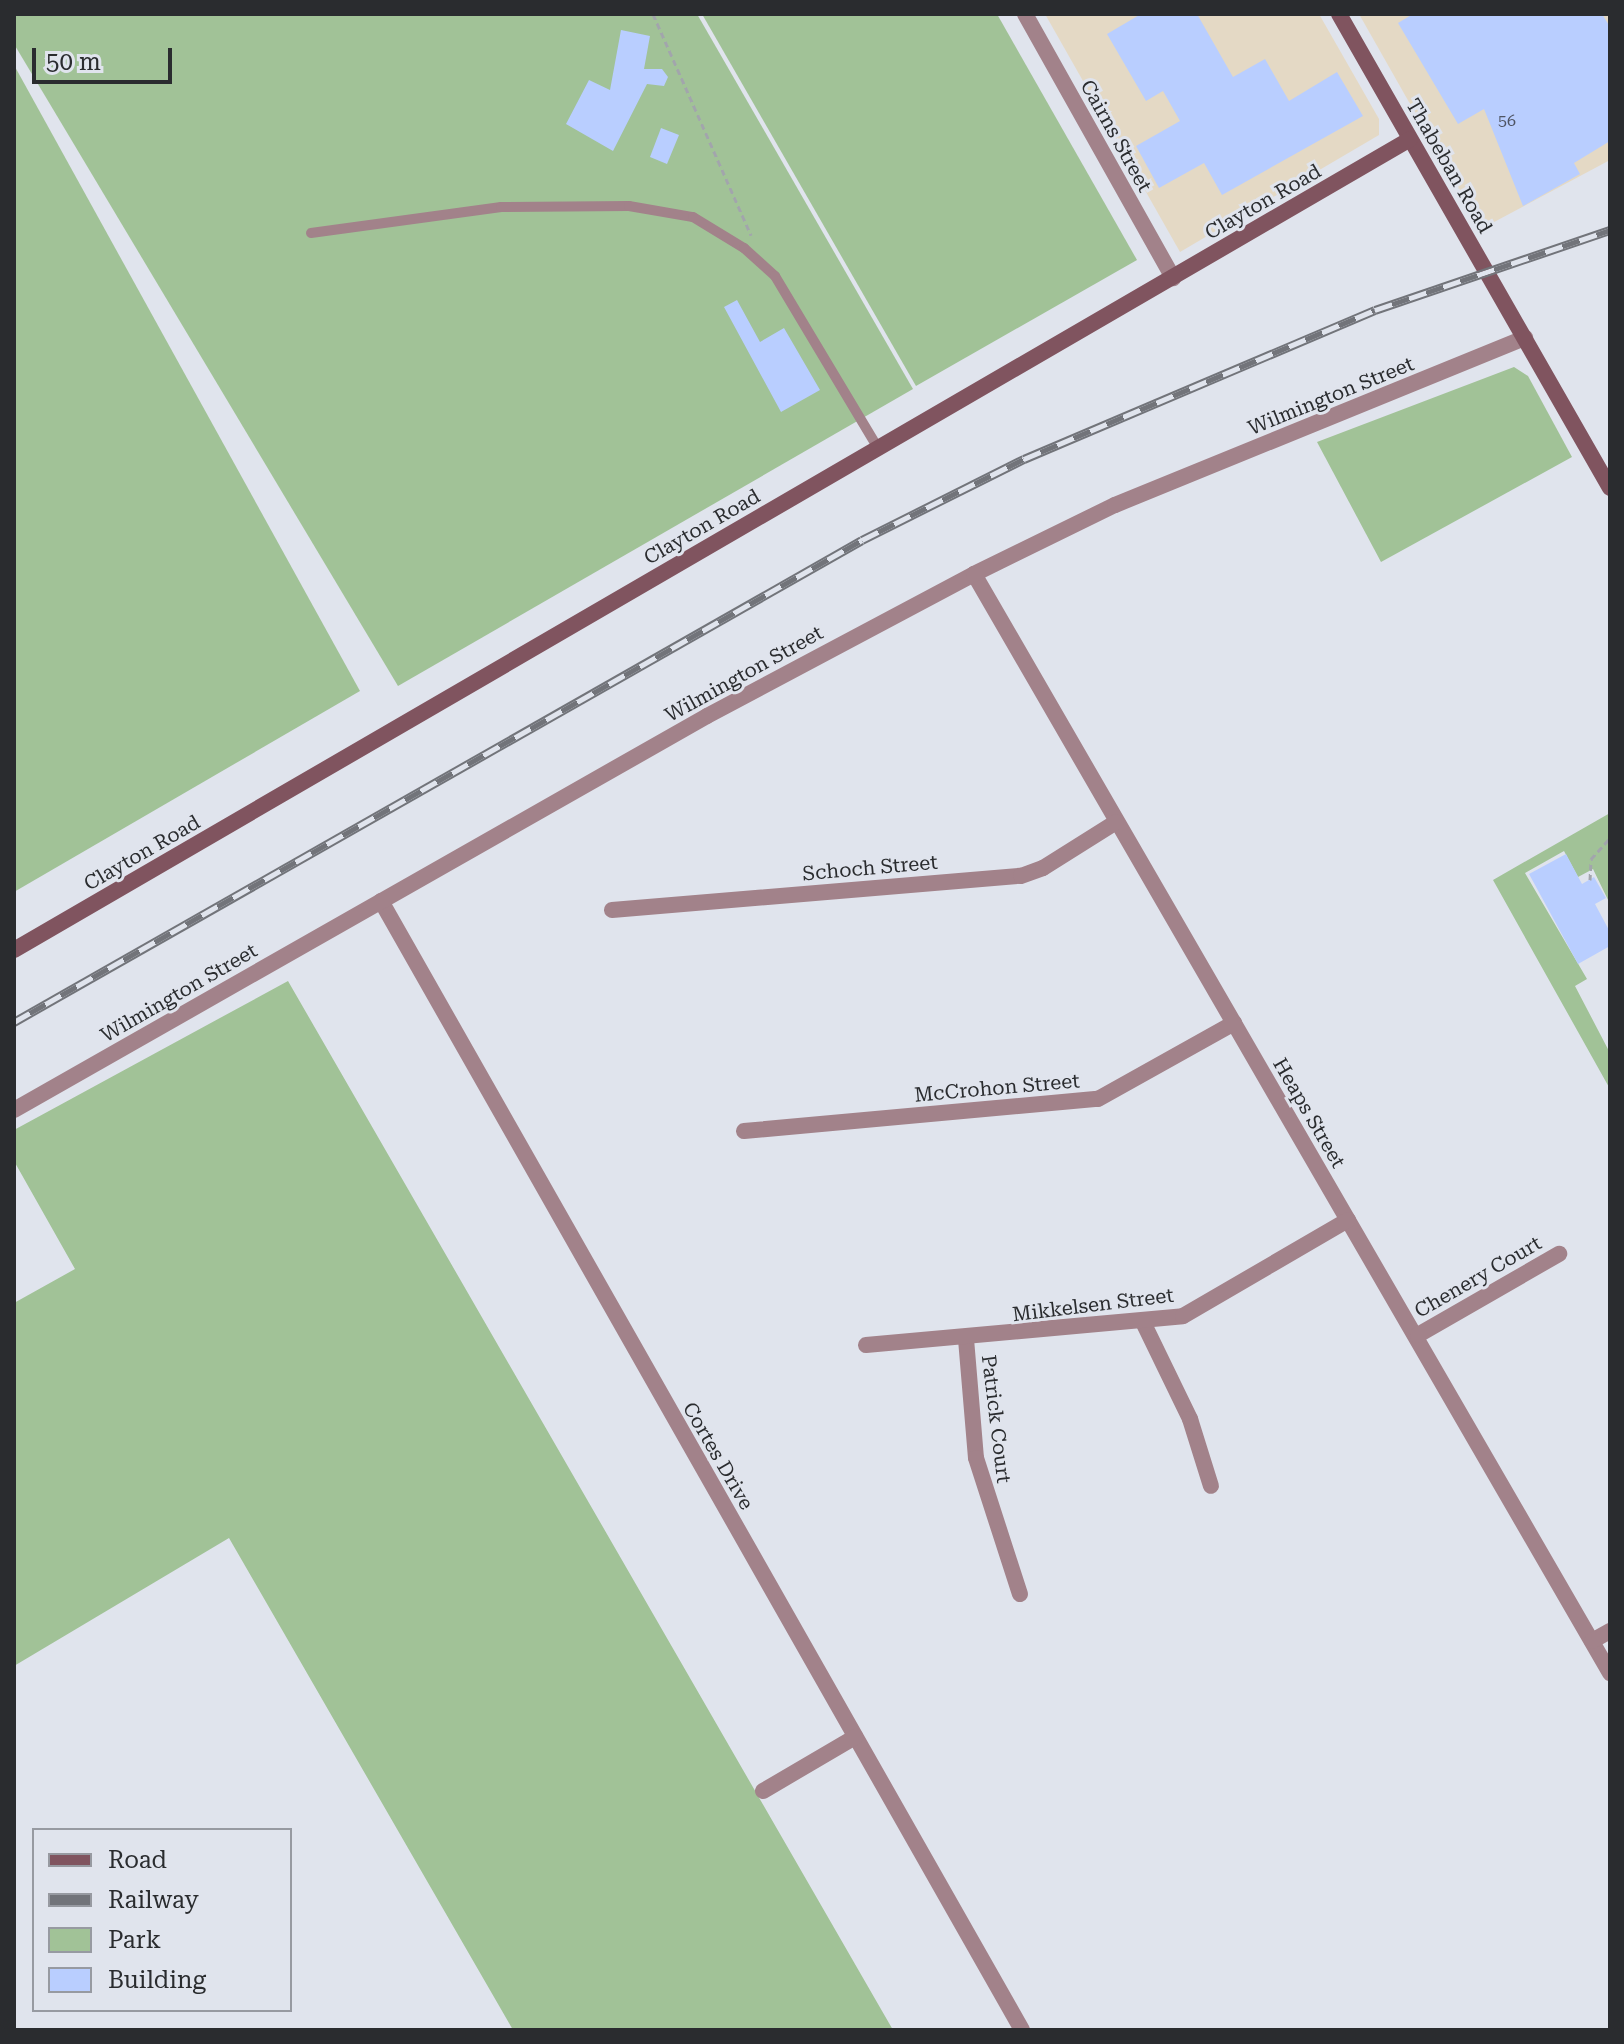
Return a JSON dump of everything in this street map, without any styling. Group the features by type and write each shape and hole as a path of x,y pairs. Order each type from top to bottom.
{"street":[{"name":"Cairns Street","path":"1025,14 1173,278"},
{"name":"Thabeban Road","path":"1339,14 1610,488"},
{"name":"Clayton Road","path":"14,950 1410,139"},
{"name":"Wilmington Street","path":"14,1110 707,716 974,574 1115,505 1525,338"},
{"name":"Heaps Street","path":"974,574 1348,1220 1418,1335 1610,1673"},
{"name":"Schoch Street","path":"612,910 1021,876 1043,868 1116,822"},
{"name":"Cortes Drive","path":"381,901 1022,2030"},
{"name":"McCrohon Street","path":"744,1131 1098,1099 1234,1023"},
{"name":"Mikkelsen Street","path":"866,1345 966,1339 1183,1316 1348,1220"},
{"name":"Chenery Court","path":"1418,1335 1559,1254"},
{"path":"1143,1322 1190,1419 1211,1486"},
{"name":"Patrick Court","path":"966,1339 976,1458 1020,1594"},
{"path":"1592,1641 1610,1631"},
{"path":"763,1791 855,1737"}],"lane":[{"path":"311,233 455,210 629,206 693,217 764,264 798,308 878,448"}],"path":[{"path":"653,14 764,264"},
{"path":"1590,880 1591,859 1610,838"}],"shaded area":[{"path":"1045,14 1319,14 1379,119 1379,135 1180,252"},
{"path":"1359,14 1610,14 1610,160 1481,229"}],"green space":[{"path":"14,14 697,14 913,389 398,686 14,44"},
{"path":"702,14 997,14 1137,260 916,386"},
{"path":"14,65 360,691 14,892"},
{"path":"1514,367 1528,376 1572,457 1381,562 1317,442"},
{"path":"1610,813 1610,904 1593,869 1578,877 1564,851 1525,873 1587,979 1575,986 1610,1053 1610,1089 1493,880"},
{"path":"288,981 893,2030 513,2030 229,1538 14,1666 14,1303 75,1269 14,1161 14,1130"}],"building":[{"path":"1141,14 1197,14 1233,77 1265,59 1289,101 1337,72 1363,116 1222,195 1204,163 1159,188 1136,146 1180,121 1163,91 1146,101 1107,34"},
{"path":"1413,14 1602,14 1610,27 1610,141 1574,163 1580,174 1523,206 1484,109 1458,124 1398,23"},
{"path":"621,30 650,36 644,69 662,69 668,77 664,86 647,84 613,151 566,124 589,80 610,90"},
{"path":"661,128 679,135 667,164 650,157"},
{"path":"737,300 760,342 784,328 820,390 781,412 724,307"},
{"path":"1566,854 1582,884 1594,877 1606,898 1595,904 1610,932 1610,946 1578,964 1529,874"}],"railway":[{"path":"14,1022 862,540 1024,459 1375,310 1610,230"}]}
